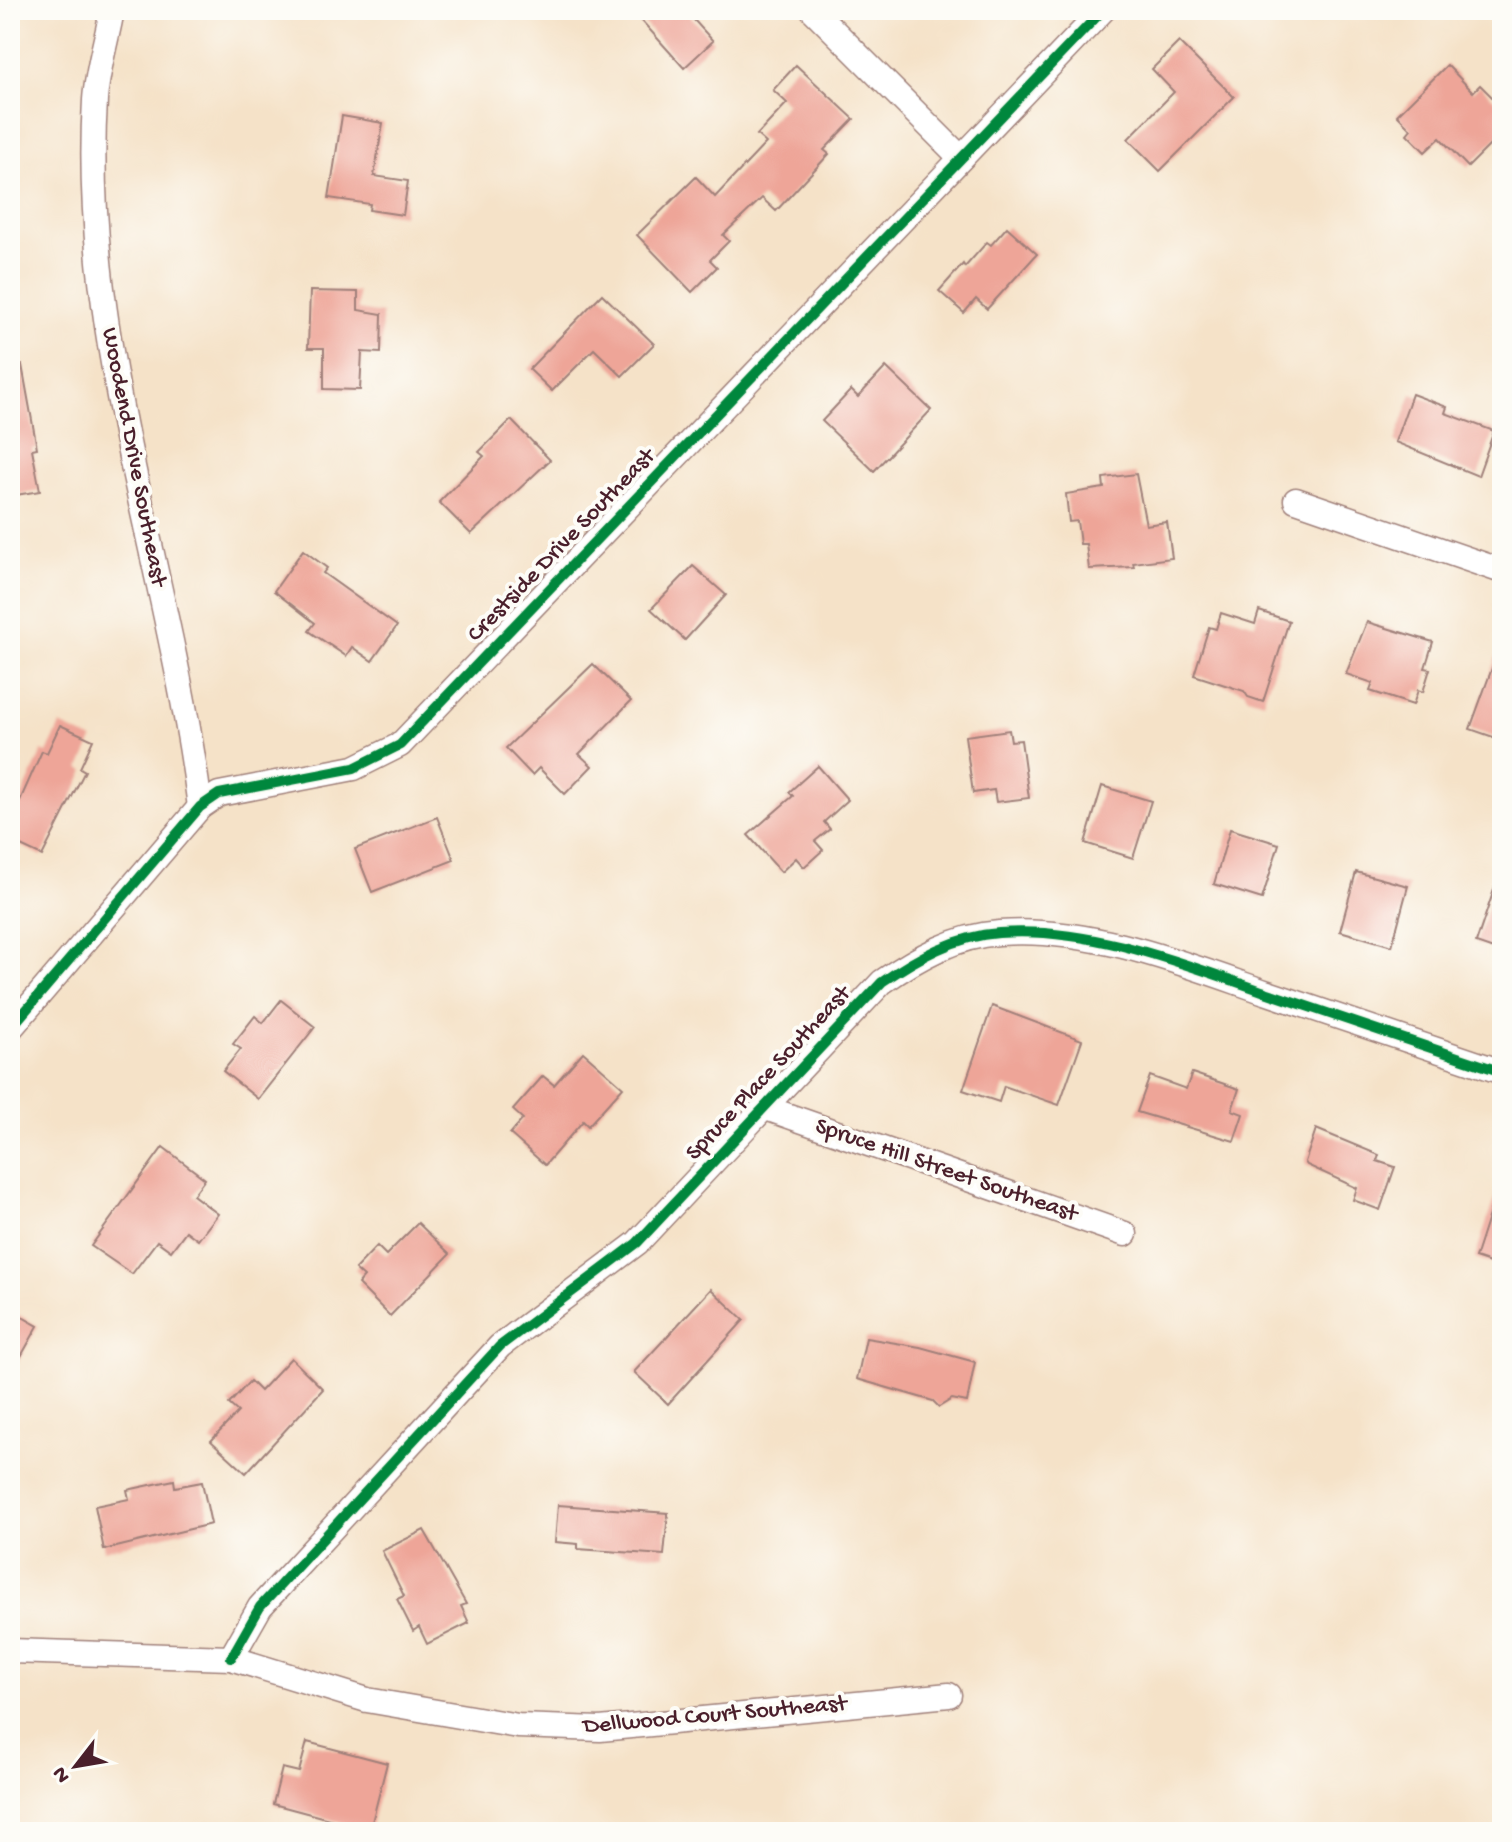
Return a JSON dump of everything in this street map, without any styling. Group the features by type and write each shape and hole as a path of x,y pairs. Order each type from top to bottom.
{"street":[{"name":"Woodend Drive Southeast","path":"112,10 96,96 94,138 106,332 122,425 189,720 200,807"},
{"path":"813,10 961,158"},
{"name":"Crestside Drive Southeast","path":"10,1029 200,807 219,794 354,768 400,745 1103,10"},
{"path":"1296,500 1502,571"},
{"name":"Spruce Place Southeast","path":"231,1658 260,1607 500,1346 637,1243 882,982 915,959 943,947 998,932 1049,935 1142,950 1502,1072"},
{"name":"Spruce Hill Street Southeast","path":"766,1108 1125,1234"},
{"name":"Dellwood Court Southeast","path":"10,1651 231,1658 367,1700 518,1726 600,1729 949,1695"}],"building":[{"path":"632,10 685,10 713,41 684,68"},
{"path":"1179,42 1234,97 1160,171 1128,139 1174,92 1152,69"},
{"path":"796,65 854,119 824,150 829,154 776,211 762,198 723,235 729,241 710,260 717,267 692,292 637,235 696,177 715,197 766,143 757,135 787,103 773,90"},
{"path":"1447,65 1473,92 1480,85 1502,107 1502,133 1468,167 1440,138 1425,152 1407,134 1411,129 1397,115"},
{"path":"342,116 383,123 374,176 408,181 403,215 369,210 370,204 329,198"},
{"path":"1007,227 1037,254 987,309 976,299 964,313 939,291 963,264 965,267 987,242 991,245"},
{"path":"310,291 358,292 358,310 382,314 381,353 362,352 360,390 324,389 324,348 308,348"},
{"path":"602,294 654,344 622,376 594,349 552,391 529,369"},
{"path":"22,365 37,448 32,449 40,491 10,496 10,366"},
{"path":"886,367 931,410 874,471 822,421 851,390 858,397"},
{"path":"1412,394 1447,407 1445,413 1494,431 1478,476 1395,442"},
{"path":"511,420 550,460 471,534 439,502 484,456 479,452"},
{"path":"1136,474 1146,525 1167,522 1172,558 1133,563 1134,567 1089,569 1086,544 1080,544 1077,521 1069,522 1066,494 1104,488 1103,478"},
{"path":"303,550 327,568 323,573 397,626 372,661 352,647 346,656 309,631 315,623 274,591"},
{"path":"693,566 726,595 685,640 651,609"},
{"path":"1259,611 1289,621 1263,702 1248,697 1244,691 1194,675 1209,627 1216,629 1221,613 1255,624"},
{"path":"1367,622 1433,642 1425,668 1430,669 1423,692 1418,690 1413,705 1370,691 1373,683 1346,674"},
{"path":"1499,649 1502,649 1502,740 1470,729"},
{"path":"593,664 631,701 579,754 592,766 565,794 539,768 532,775 506,748"},
{"path":"60,725 93,740 80,768 85,771 42,856 10,841 10,823 42,751 47,753"},
{"path":"1009,730 1011,741 1021,740 1029,798 996,802 994,790 973,793 965,736"},
{"path":"818,766 848,800 824,822 830,829 815,841 823,850 804,867 796,858 781,872 748,835 793,796 789,792"},
{"path":"1102,786 1151,801 1133,858 1085,843"},
{"path":"437,817 454,860 372,892 355,849"},
{"path":"1230,829 1279,844 1262,899 1214,884"},
{"path":"1356,872 1408,886 1392,946 1340,931"},
{"path":"1498,878 1502,879 1502,952 1476,943"},
{"path":"281,1000 315,1027 258,1099 223,1071 241,1049 233,1044 255,1016 263,1023"},
{"path":"992,1006 1082,1040 1059,1105 1004,1086 999,1102 963,1090"},
{"path":"583,1052 623,1087 588,1126 583,1121 545,1165 510,1134 523,1119 513,1110 543,1076 554,1085"},
{"path":"1192,1073 1239,1089 1232,1110 1243,1114 1234,1141 1137,1112 1150,1076 1186,1089"},
{"path":"1316,1129 1379,1155 1377,1161 1395,1167 1380,1210 1353,1200 1357,1188 1307,1165 1305,1162"},
{"path":"163,1147 205,1179 193,1195 218,1214 198,1240 186,1231 171,1251 157,1241 132,1274 91,1246"},
{"path":"1497,1190 1502,1191 1502,1267 1475,1258"},
{"path":"418,1223 450,1254 390,1316 358,1284 364,1277 355,1269 377,1246 386,1255"},
{"path":"711,1289 744,1320 668,1404 634,1372"},
{"path":"10,1310 38,1326 10,1376"},
{"path":"866,1338 920,1347 975,1362 967,1402 952,1399 939,1407 933,1401 857,1379"},
{"path":"291,1358 323,1389 246,1473 211,1441 238,1412 229,1404 250,1381 260,1391"},
{"path":"174,1480 175,1487 202,1482 211,1524 104,1550 95,1506 129,1499 127,1490"},
{"path":"558,1505 668,1513 664,1555 578,1549 578,1544 555,1542"},
{"path":"424,1530 466,1604 461,1606 469,1623 427,1644 419,1627 413,1631 397,1599 404,1596 382,1551"},
{"path":"307,1742 387,1763 370,1830 273,1804 282,1768 299,1772"}],"cycle path":[{"path":"10,1029 200,807 219,794 354,768 400,745 1103,10"},
{"path":"231,1658 260,1607 500,1346 637,1243 882,982 952,943 983,935 1033,932 1100,941 1168,959 1502,1072"}]}
